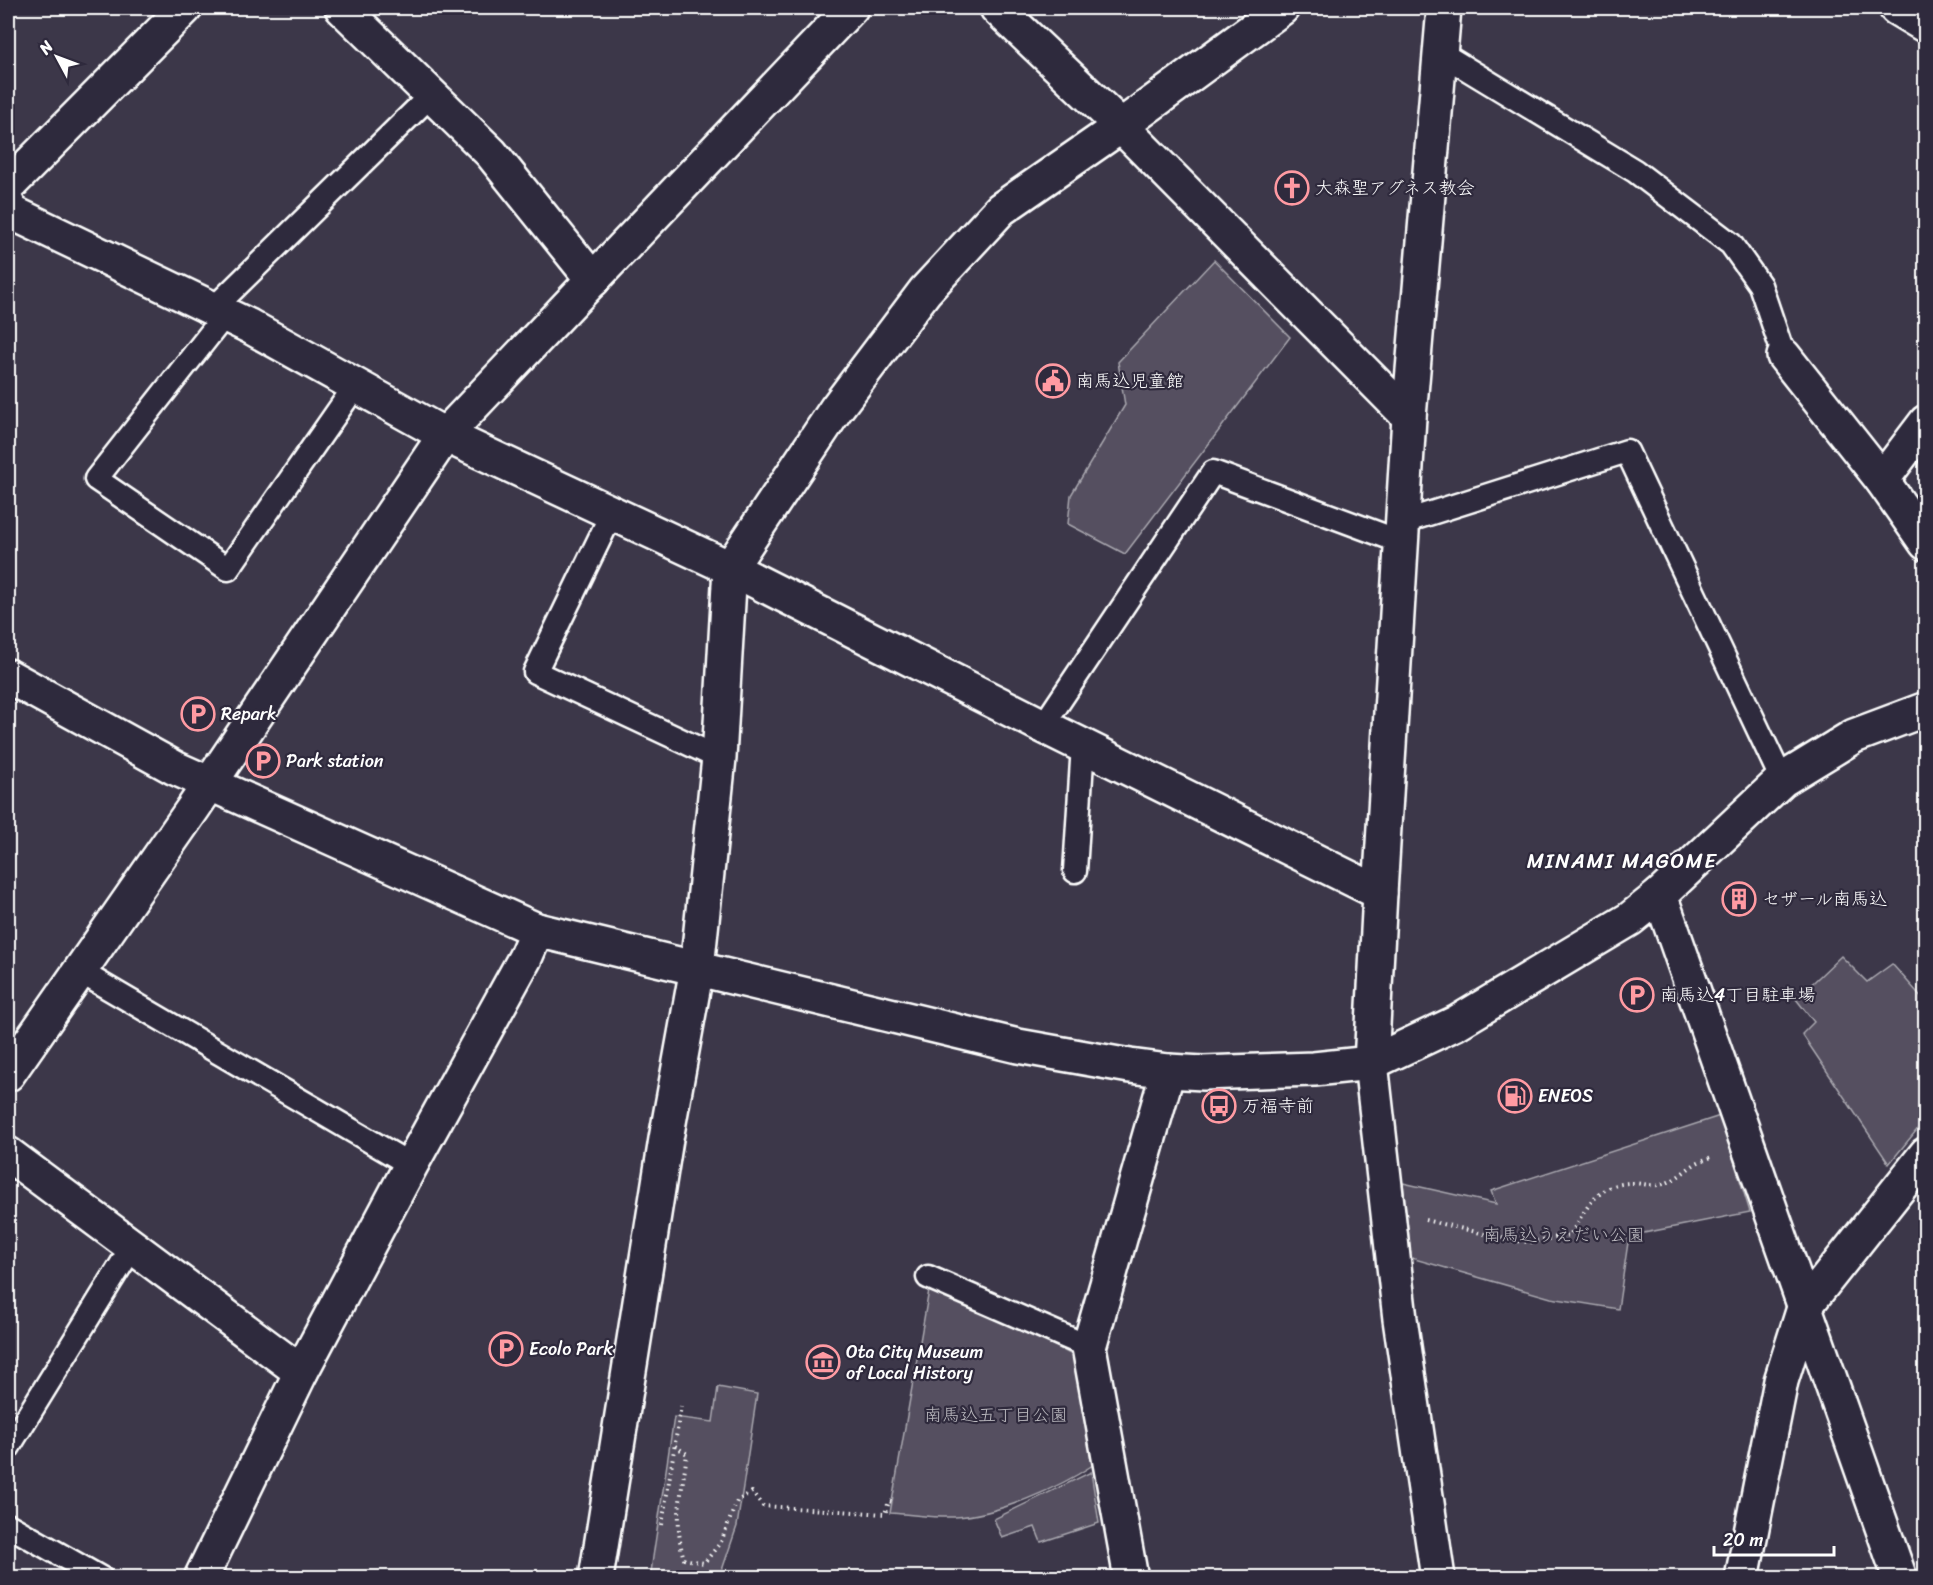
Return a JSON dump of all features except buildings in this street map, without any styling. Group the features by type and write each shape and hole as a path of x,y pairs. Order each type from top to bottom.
{"street":[{"path":"8,186 185,8"},
{"path":"342,8 491,153 593,280"},
{"path":"8,1074 209,784 445,435 851,8"},
{"path":"997,8 1120,126 1409,417"},
{"path":"596,1578 664,1150 697,968 719,758 730,568 836,409 925,291 1001,209 1282,8"},
{"path":"1438,1578 1400,1319 1371,1063 1409,417 1444,8"},
{"path":"1896,8 1926,26"},
{"path":"8,205 11,212 249,326 445,435 730,568 1042,726 1380,892"},
{"path":"1784,356 1882,480 1926,543"},
{"path":"1882,480 1926,422"},
{"path":"8,676 137,749 209,784 537,930 1018,1046 1168,1071 1241,1073 1371,1063 1456,1023 1630,919 1660,895 1782,780 1854,736 1926,709"},
{"path":"1660,895 1900,1578"},
{"path":"201,1578 301,1372 525,958 537,930"},
{"path":"1131,1578 1089,1347 1168,1071"},
{"path":"8,1154 301,1372"},
{"path":"1742,1578 1781,1381 1804,1308 1926,1154"}],"lane":[{"path":"1439,52 1635,171 1731,244 1760,285 1784,356"},
{"path":"356,385 228,569 96,479 219,312 432,94"},
{"path":"1042,726 1213,472 1402,532 1627,451 1782,780"},
{"path":"612,513 535,672 719,758"},
{"path":"1075,871 1083,745"},
{"path":"79,971 411,1165"},
{"path":"8,1448 132,1246"},
{"path":"928,1277 1089,1347"},
{"path":"8,1524 100,1578"}],"path":[{"path":"1388,1209 1515,1241 1531,1242 1570,1235 1588,1205 1610,1186 1634,1183 1662,1185 1674,1180 1697,1163 1746,1144"},
{"path":"662,1525 681,1406"},
{"path":"675,1446 687,1454 679,1512 678,1539 684,1559 704,1563 721,1542 737,1501 752,1492 763,1506 885,1514 889,1501 895,1503"}],"green space":[{"path":"1214,260 1290,337 1125,554 1068,524 1071,495 1125,405 1118,362"},
{"path":"1841,956 1867,982 1892,964 1925,1001 1925,1120 1889,1164 1802,1034 1814,1022 1796,999"},
{"name":"南馬込うえだい公園","path":"1720,1116 1750,1212 1629,1236 1618,1309 1551,1298 1411,1258 1403,1183 1496,1204 1491,1191"},
{"name":"南馬込五丁目公園","path":"929,1290 1032,1334 1082,1360 1093,1465 1046,1491 989,1512 947,1517 890,1513"},
{"path":"718,1387 757,1394 737,1526 721,1573 718,1577 652,1577 674,1417 713,1422"},
{"path":"1091,1472 1099,1523 1041,1542 1035,1527 1002,1538 994,1519"}],"place":[{"name":"大森聖アグネス教会","path":"1292,188"},
{"name":"南馬込児童館","path":"1053,381"},
{"name":"Repark","path":"198,714"},
{"name":"Park station","path":"263,761"},
{"name":"セザール南馬込","path":"1739,899"},
{"name":"南馬込4丁目駐車場","path":"1637,995"},
{"name":"ENEOS","path":"1515,1096"},
{"name":"万福寺前","path":"1219,1106"},
{"name":"Ecolo Park","path":"506,1349"},
{"name":"Ota City Museum of Local History","path":"823,1362"}],"district":[{"name":"MINAMI MAGOME","path":"1622,861"}]}
